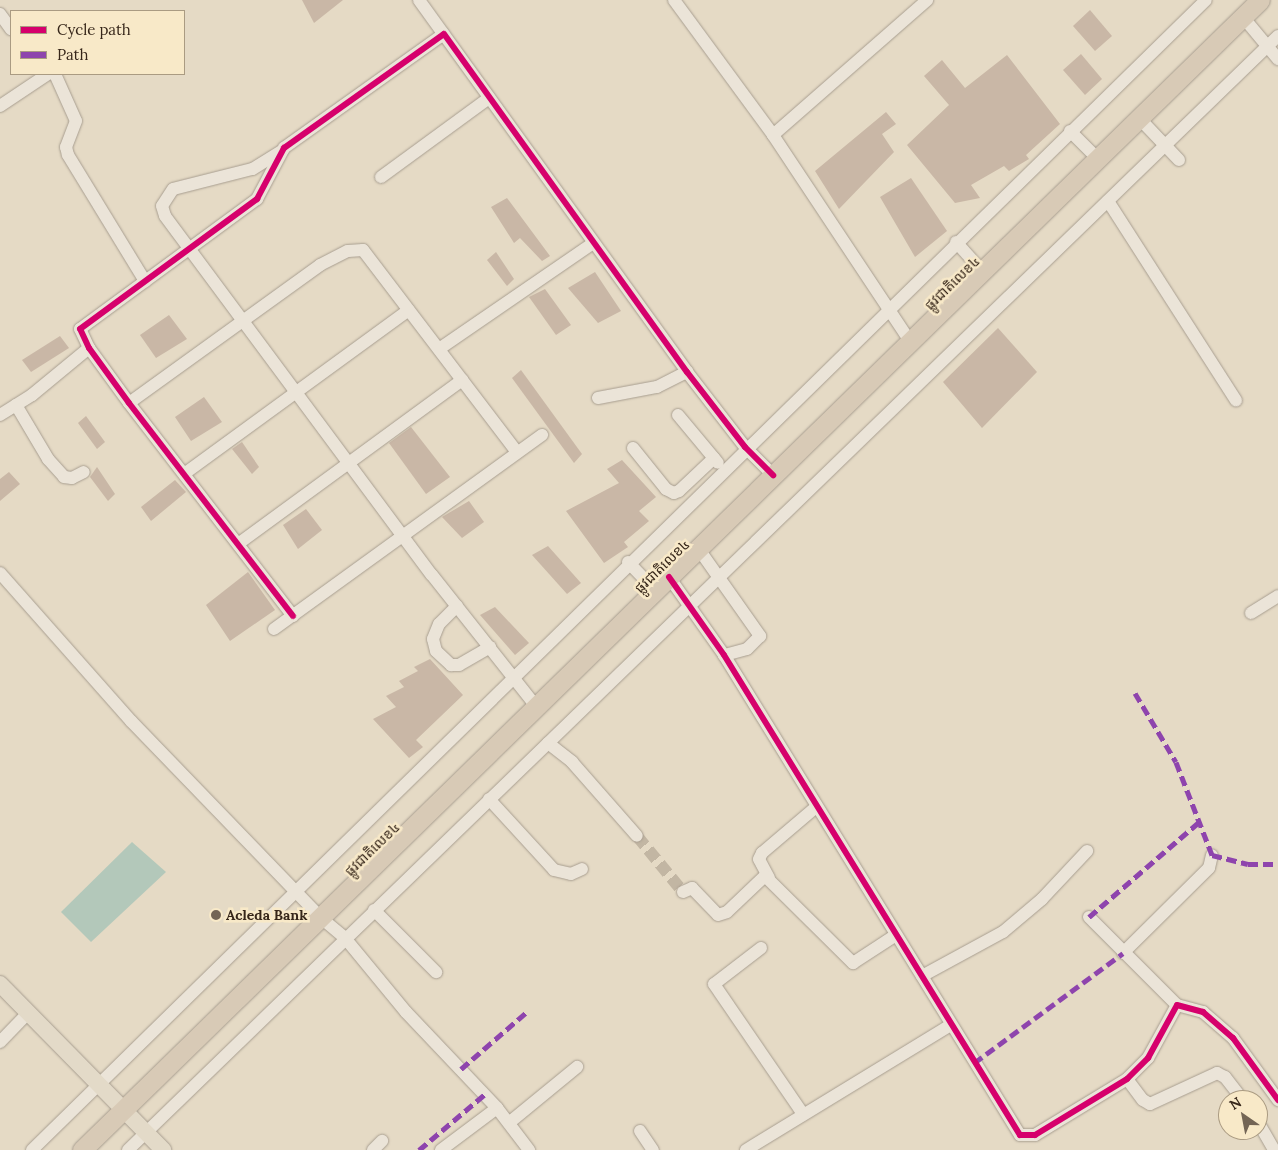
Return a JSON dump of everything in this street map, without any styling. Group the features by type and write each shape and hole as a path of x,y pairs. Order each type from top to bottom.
{"highway":[{"name":"ផ្លូវជាតិលេខ៤","path":"82,1150 1260,0"}],"main road":[{"path":"0,984 164,1150"}],"street":[{"path":"419,0 687,372 747,449 773,474"},
{"path":"674,0 773,135 888,312 910,341"},
{"path":"773,135 927,0"},
{"path":"32,1150 629,563 1206,0"},
{"path":"0,14 10,27"},
{"path":"1243,17 1278,59"},
{"path":"444,34 282,150 252,169 173,190 167,194 162,206 165,216 348,463 536,706"},
{"path":"128,1150 1278,36"},
{"path":"0,106 46,75"},
{"path":"56,75 76,121 66,147 68,155 145,280"},
{"path":"382,177 489,98"},
{"path":"1139,118 1179,160"},
{"path":"1071,131 1098,159"},
{"path":"282,150 257,199 81,327 81,332 89,348 130,403 293,616"},
{"path":"1108,201 1236,400"},
{"path":"439,349 593,243"},
{"path":"956,243 982,271"},
{"path":"130,403 320,265 356,250 363,250 516,451"},
{"path":"184,474 409,310"},
{"path":"0,415 16,405 89,348"},
{"path":"598,398 657,387 687,372"},
{"path":"238,544 462,380"},
{"path":"16,405 48,458 64,477 72,478 84,472"},
{"path":"678,415 725,471"},
{"path":"274,630 516,451 542,435"},
{"path":"632,448 666,489 674,493 679,491 714,458"},
{"path":"698,548 760,636 747,650 724,656"},
{"path":"629,563 662,583 691,604 1020,1134 1035,1135 1127,1079 1148,1058 1177,1005"},
{"path":"0,573 131,721 320,917 345,938 406,1012 510,1122 529,1150"},
{"path":"1251,613 1278,596"},
{"path":"457,606 438,624 433,639 436,651 451,665 459,665 490,647"},
{"path":"548,742 572,762 637,836"},
{"path":"489,800 554,870 571,874 582,869"},
{"path":"816,807 762,853 759,859 770,878 853,964 896,936"},
{"path":"922,976 1003,932 1042,899 1087,851"},
{"path":"1123,953 1209,868 1212,855"},
{"path":"683,892 692,888 718,914 727,912 762,877 770,878"},
{"path":"374,910 436,972"},
{"path":"1089,917 1177,1005 1203,1012 1234,1038 1278,1100"},
{"path":"761,948 714,984 803,1114"},
{"path":"0,1042 28,1013"},
{"path":"746,1150 951,1025"},
{"path":"510,1122 577,1067"},
{"path":"1127,1079 1143,1100 1150,1104 1217,1073 1225,1077 1235,1090"},
{"path":"441,1150 497,1108"},
{"path":"640,1130 653,1150"}],"shaded area":[{"path":"132,842 166,872 91,942 61,912"}],"building":[{"path":"302,0 343,0 314,23"},
{"path":"1090,10 1112,36 1095,51 1073,26"},
{"path":"1081,54 1102,79 1085,95 1063,70"},
{"path":"1007,55 1060,124 1026,155 1029,159 1009,171 1004,166 971,185 980,198 955,203 907,145 949,105 924,76 942,60 965,88"},
{"path":"886,112 896,124 882,134 894,152 839,209 815,171"},
{"path":"911,178 947,231 915,257 880,197"},
{"path":"507,198 550,256 542,261 520,238 514,243 491,207"},
{"path":"496,252 514,279 507,286 487,260"},
{"path":"595,272 621,311 598,323 568,288"},
{"path":"545,289 571,325 556,335 529,297"},
{"path":"169,315 187,339 156,358 140,335"},
{"path":"998,328 1037,372 982,428 943,382"},
{"path":"60,336 69,348 31,372 22,360"},
{"path":"521,370 582,454 574,463 512,378"},
{"path":"204,397 222,422 191,441 175,417"},
{"path":"86,416 105,442 97,449 78,423"},
{"path":"411,427 450,477 426,494 389,443"},
{"path":"242,442 259,467 252,474 232,449"},
{"path":"622,460 656,497 639,511 649,521 624,542 628,547 604,563 566,511 619,483 607,469"},
{"path":"97,467 115,494 108,501 90,477"},
{"path":"9,472 20,484 0,501 0,479"},
{"path":"175,480 186,492 151,521 141,507"},
{"path":"469,501 484,522 462,538 442,517"},
{"path":"306,509 322,530 298,549 283,525"},
{"path":"548,546 581,583 567,594 532,555"},
{"path":"248,572 275,610 230,641 206,605"},
{"path":"495,607 529,643 515,655 480,615"},
{"path":"430,659 463,695 416,740 423,747 409,758 373,719 396,707 386,696 404,687 399,681 418,671 414,667"}],"tunnel":[{"path":"637,836 683,892"}],"marked path":[{"path":"1135,693 1176,762 1212,855 1248,864 1278,864"},
{"path":"1089,917 1199,822"},
{"path":"974,1063 1123,953"},
{"path":"461,1069 528,1011"},
{"path":"419,1150 485,1094"}],"cycle path":[{"path":"293,616 129,403 89,348 80,329 257,199 284,148 444,34 687,372 745,447 773,475"},
{"path":"669,577 724,655 1020,1135 1035,1135 1127,1079 1148,1058 1177,1005 1203,1012 1233,1038 1278,1100"}],"place":[{"name":"Acleda Bank","path":"216,915"}]}
